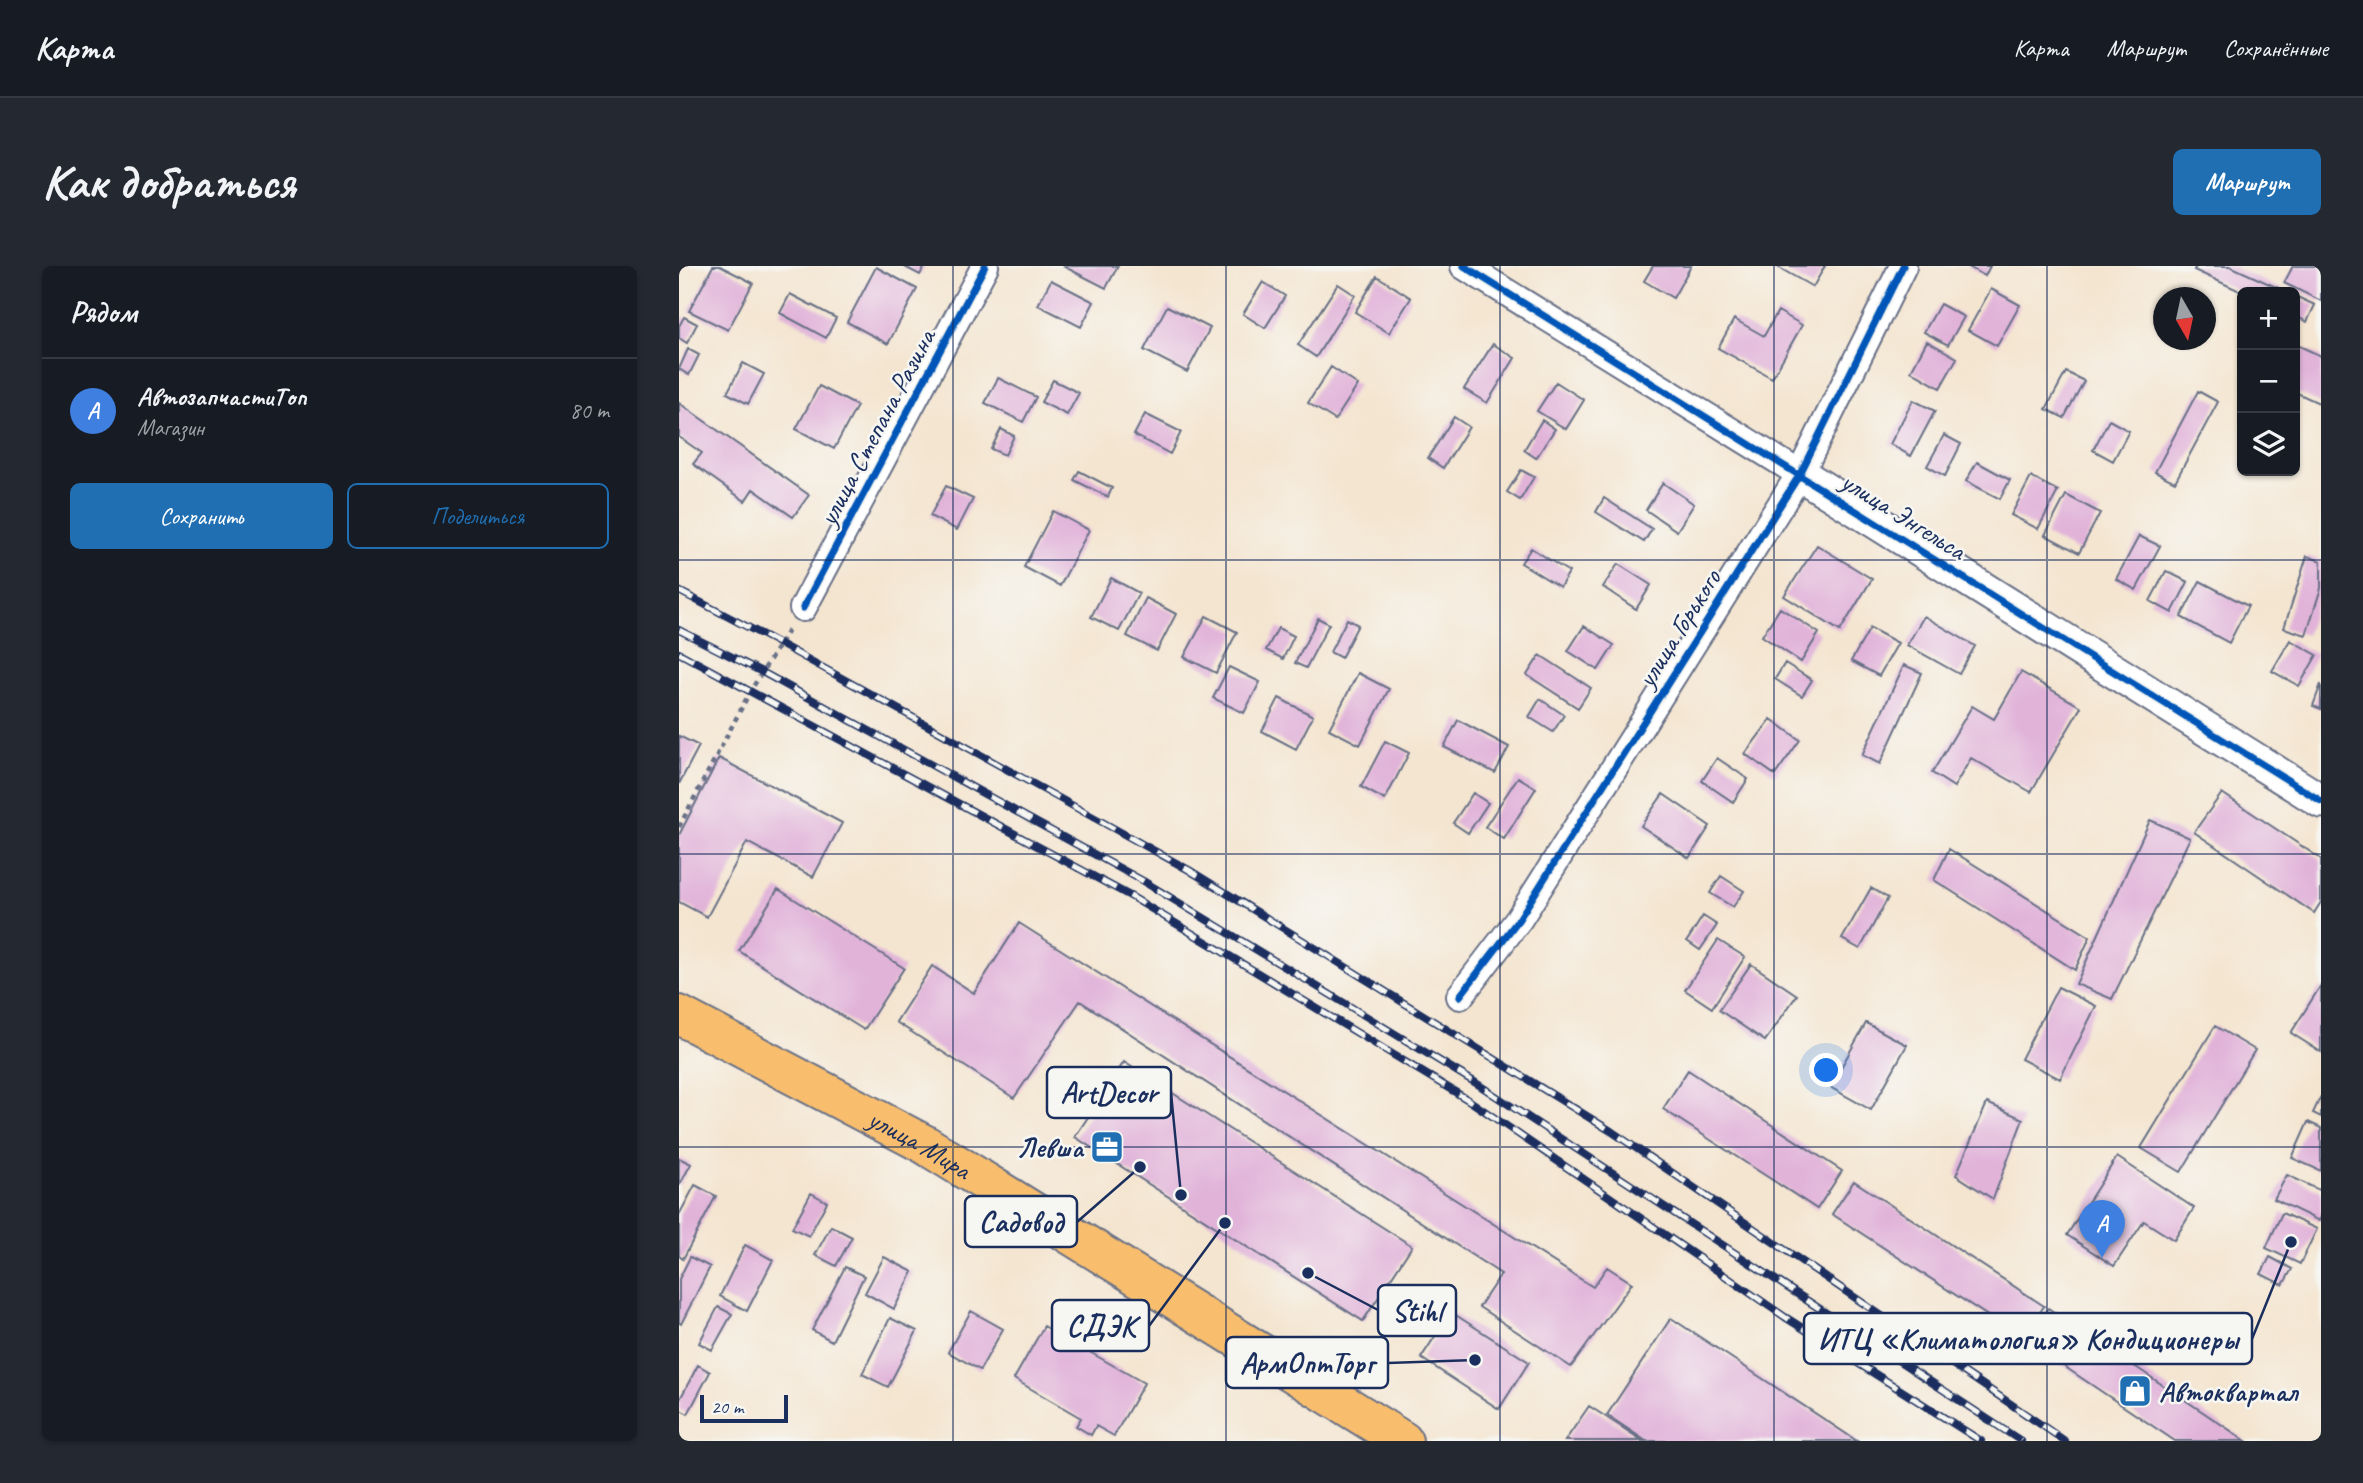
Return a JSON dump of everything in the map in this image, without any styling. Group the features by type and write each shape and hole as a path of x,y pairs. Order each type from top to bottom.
{"main road":[{"name":"улица Мира","path":"679,1016 924,1144 1403,1441"}],"street":[{"name":"улица Степана Разина","path":"803,608 985,266"},
{"name":"улица Энгельса","path":"1464,266 2321,801"},
{"name":"улица Горького","path":"1460,996 1519,919 1800,474 1903,266"}],"path":[{"path":"679,827 751,690 803,608"}],"building":[{"path":"713,266 720,266 753,283 728,330 689,311"},
{"path":"903,266 925,266 920,275"},
{"path":"1063,266 1118,266 1106,288"},
{"path":"1653,266 1691,266 1673,298 1644,281"},
{"path":"1776,266 1825,266 1813,287"},
{"path":"1967,266 1990,266 1985,276"},
{"path":"2196,266 2230,266 2276,287 2237,287 2237,290 2194,270"},
{"path":"2293,266 2321,266 2321,301 2300,291 2300,287 2284,283"},
{"path":"876,267 917,289 888,344 847,322"},
{"path":"1377,276 1411,298 1389,333 1355,312"},
{"path":"1051,280 1094,302 1081,327 1038,305"},
{"path":"1263,282 1285,296 1265,328 1243,314"},
{"path":"1338,284 1355,295 1316,357 1298,345"},
{"path":"1991,289 2020,305 1997,346 1968,330"},
{"path":"790,294 836,318 826,338 780,313"},
{"path":"2300,298 2315,305 2307,322 2300,318"},
{"path":"1940,304 1964,317 1948,345 1924,332"},
{"path":"1167,306 1210,328 1187,372 1144,350"},
{"path":"1778,311 1802,325 1772,378 1718,348 1734,319 1764,336"},
{"path":"684,317 697,324 687,343 679,338 679,326"},
{"path":"1927,341 1957,358 1940,388 1911,371"},
{"path":"1493,344 1515,358 1487,403 1464,389"},
{"path":"2300,346 2321,356 2321,404 2300,394"},
{"path":"688,349 699,355 689,375 679,369"},
{"path":"743,363 764,374 748,404 727,393"},
{"path":"1331,367 1358,385 1335,420 1308,403"},
{"path":"2066,372 2084,381 2064,418 2046,409"},
{"path":"998,378 1036,397 1023,422 985,403"},
{"path":"1053,380 1079,393 1067,415 1041,402"},
{"path":"1556,382 1584,400 1566,429 1537,411"},
{"path":"819,386 857,406 834,449 796,429"},
{"path":"2198,391 2218,402 2175,482 2155,472"},
{"path":"1913,400 1935,411 1911,456 1890,444"},
{"path":"679,403 809,495 793,517 753,489 745,501 693,464 702,453 679,437"},
{"path":"1145,414 1181,432 1170,454 1134,435"},
{"path":"1454,417 1469,427 1443,468 1428,458"},
{"path":"1542,420 1555,429 1536,458 1524,450"},
{"path":"2109,420 2129,431 2113,461 2093,450"},
{"path":"1001,429 1014,436 1005,455 991,449"},
{"path":"1944,435 1961,444 1945,476 1927,466"},
{"path":"1977,462 2010,480 2000,499 1966,481"},
{"path":"1521,470 1534,477 1520,500 1507,492"},
{"path":"1079,471 1112,488 1108,497 1074,480"},
{"path":"2031,477 2058,491 2038,529 2011,515"},
{"path":"1663,483 1694,504 1677,531 1646,510"},
{"path":"946,486 973,499 957,530 930,516"},
{"path":"2066,495 2100,513 2079,553 2045,535"},
{"path":"1604,498 1652,529 1644,542 1596,512"},
{"path":"1053,511 1089,530 1060,586 1024,567"},
{"path":"2139,536 2160,546 2136,590 2116,579"},
{"path":"1817,545 1872,579 1840,631 1784,596"},
{"path":"1531,548 1569,572 1560,587 1521,563"},
{"path":"2307,556 2321,561 2321,588 2306,635 2284,628"},
{"path":"1618,564 1651,585 1636,609 1603,587"},
{"path":"2166,571 2188,582 2172,613 2150,601"},
{"path":"1111,578 1139,593 1119,631 1091,617"},
{"path":"2200,581 2248,606 2229,643 2181,617"},
{"path":"1146,598 1176,614 1157,651 1127,636"},
{"path":"1780,608 1819,633 1801,662 1762,636"},
{"path":"1206,616 1237,632 1216,673 1184,657"},
{"path":"1924,616 1975,646 1959,674 1907,645"},
{"path":"1318,618 1329,624 1306,668 1295,663"},
{"path":"1347,619 1358,625 1341,658 1330,652"},
{"path":"1584,626 1614,645 1598,670 1568,651"},
{"path":"1278,628 1294,636 1283,659 1266,650"},
{"path":"1870,628 1898,643 1879,676 1851,661"},
{"path":"2290,640 2317,655 2299,686 2272,671"},
{"path":"1540,655 1591,688 1578,708 1527,675"},
{"path":"1785,663 1812,680 1802,696 1775,679"},
{"path":"1904,665 1922,673 1880,764 1862,755"},
{"path":"1229,667 1260,682 1244,713 1213,698"},
{"path":"2021,672 2081,707 2031,792 1971,758 1954,787 1932,773 1972,706 1994,719"},
{"path":"1358,673 1389,689 1360,745 1329,729"},
{"path":"2321,684 2321,709 2313,706"},
{"path":"1279,698 1313,716 1296,749 1262,731"},
{"path":"1540,699 1564,715 1553,732 1529,717"},
{"path":"1771,719 1800,740 1775,775 1745,754"},
{"path":"1458,720 1509,747 1495,773 1444,747"},
{"path":"679,736 699,746 679,784"},
{"path":"1385,741 1409,753 1385,800 1361,787"},
{"path":"719,758 842,823 813,877 747,842 707,917 679,902 679,835"},
{"path":"1717,758 1748,779 1733,802 1702,781"},
{"path":"1518,777 1536,788 1504,839 1485,827"},
{"path":"1473,793 1488,803 1468,833 1453,823"},
{"path":"2222,793 2321,859 2321,902 2314,913 2194,832"},
{"path":"1663,794 1710,826 1689,858 1641,826"},
{"path":"2150,820 2190,838 2112,999 2076,984"},
{"path":"1949,849 2090,937 2075,970 1934,880"},
{"path":"1721,876 1744,891 1733,907 1710,893"},
{"path":"1871,888 1888,898 1860,949 1842,939"},
{"path":"778,889 904,968 864,1030 739,951"},
{"path":"1703,916 1717,925 1700,950 1687,941"},
{"path":"1019,923 1593,1287 1607,1267 1632,1283 1571,1367 1479,1307 1501,1274 1080,1001 1014,1098 896,1022 932,966 974,993"},
{"path":"1718,940 1745,957 1712,1008 1685,990"},
{"path":"1751,964 1797,995 1765,1041 1719,1010"},
{"path":"2321,985 2321,1052 2291,1033"},
{"path":"2058,987 2096,1006 2060,1079 2021,1059"},
{"path":"1866,1023 1907,1045 1871,1110 1830,1087"},
{"path":"2215,1026 2255,1050 2181,1172 2141,1148"},
{"path":"1124,1062 1412,1246 1363,1321 1075,1137"},
{"path":"1688,1070 1842,1171 1817,1209 1663,1109"},
{"path":"2321,1096 2321,1117 2313,1113"},
{"path":"1987,1103 2023,1119 1993,1199 1956,1175"},
{"path":"2308,1122 2321,1128 2321,1171 2292,1158"},
{"path":"2117,1157 2194,1208 2174,1240 2144,1221 2114,1266 2067,1235"},
{"path":"679,1158 691,1164 679,1186"},
{"path":"2287,1175 2321,1191 2319,1221 2274,1199"},
{"path":"1854,1181 2044,1306 2023,1339 1832,1214"},
{"path":"695,1185 716,1196 683,1259 679,1256 679,1215"},
{"path":"811,1193 827,1202 809,1236 792,1228"},
{"path":"2282,1213 2317,1229 2300,1264 2266,1248"},
{"path":"831,1226 852,1237 836,1266 815,1255"},
{"path":"745,1245 773,1260 747,1311 720,1296"},
{"path":"690,1257 710,1267 681,1324 679,1279"},
{"path":"884,1257 913,1272 894,1309 865,1293"},
{"path":"2270,1257 2292,1269 2283,1285 2261,1274"},
{"path":"845,1267 864,1276 832,1341 812,1330"},
{"path":"718,1307 732,1314 712,1350 699,1343"},
{"name":"Автоквартал","path":"2048,1308 2246,1441 2175,1441 2025,1340"},
{"path":"971,1311 1003,1329 980,1370 948,1352"},
{"path":"1451,1312 1529,1362 1499,1409 1421,1358"},
{"path":"890,1318 917,1331 888,1387 862,1374"},
{"path":"1671,1318 1857,1441 1646,1441 1607,1415"},
{"path":"1044,1326 1144,1383 1114,1436 1096,1426 1091,1435 1076,1426 1081,1418 1014,1379"},
{"path":"698,1365 710,1372 688,1414 679,1409 679,1401"},
{"path":"1589,1406 1643,1441 1565,1441"}],"railway":[{"path":"679,591 1189,870 1611,1131 2065,1441"},
{"path":"679,630 762,672 1143,881 1476,1083 2021,1441"},
{"path":"679,653 1132,897 1470,1101 1785,1317 1981,1441"}],"cycle path":[{"path":"803,608 985,266"},
{"path":"1464,266 2321,801"},
{"path":"1460,996 1519,919 1800,474 1903,266"}],"place":[{"name":"Левша","path":"1107,1147"},
{"name":"Садовод","path":"1140,1167"},
{"name":"ArtDecor","path":"1181,1195"},
{"name":"СДЭК","path":"1225,1223"},
{"name":"ИТЦ «Климатология» Кондиционеры","path":"2291,1242"},
{"name":"АвтозапчастиТоп","path":"2102,1258"},
{"name":"Stihl","path":"1308,1273"},
{"name":"АрмОптТорг","path":"1475,1360"},
{"name":"Автоквартал","path":"2135,1391"}]}
